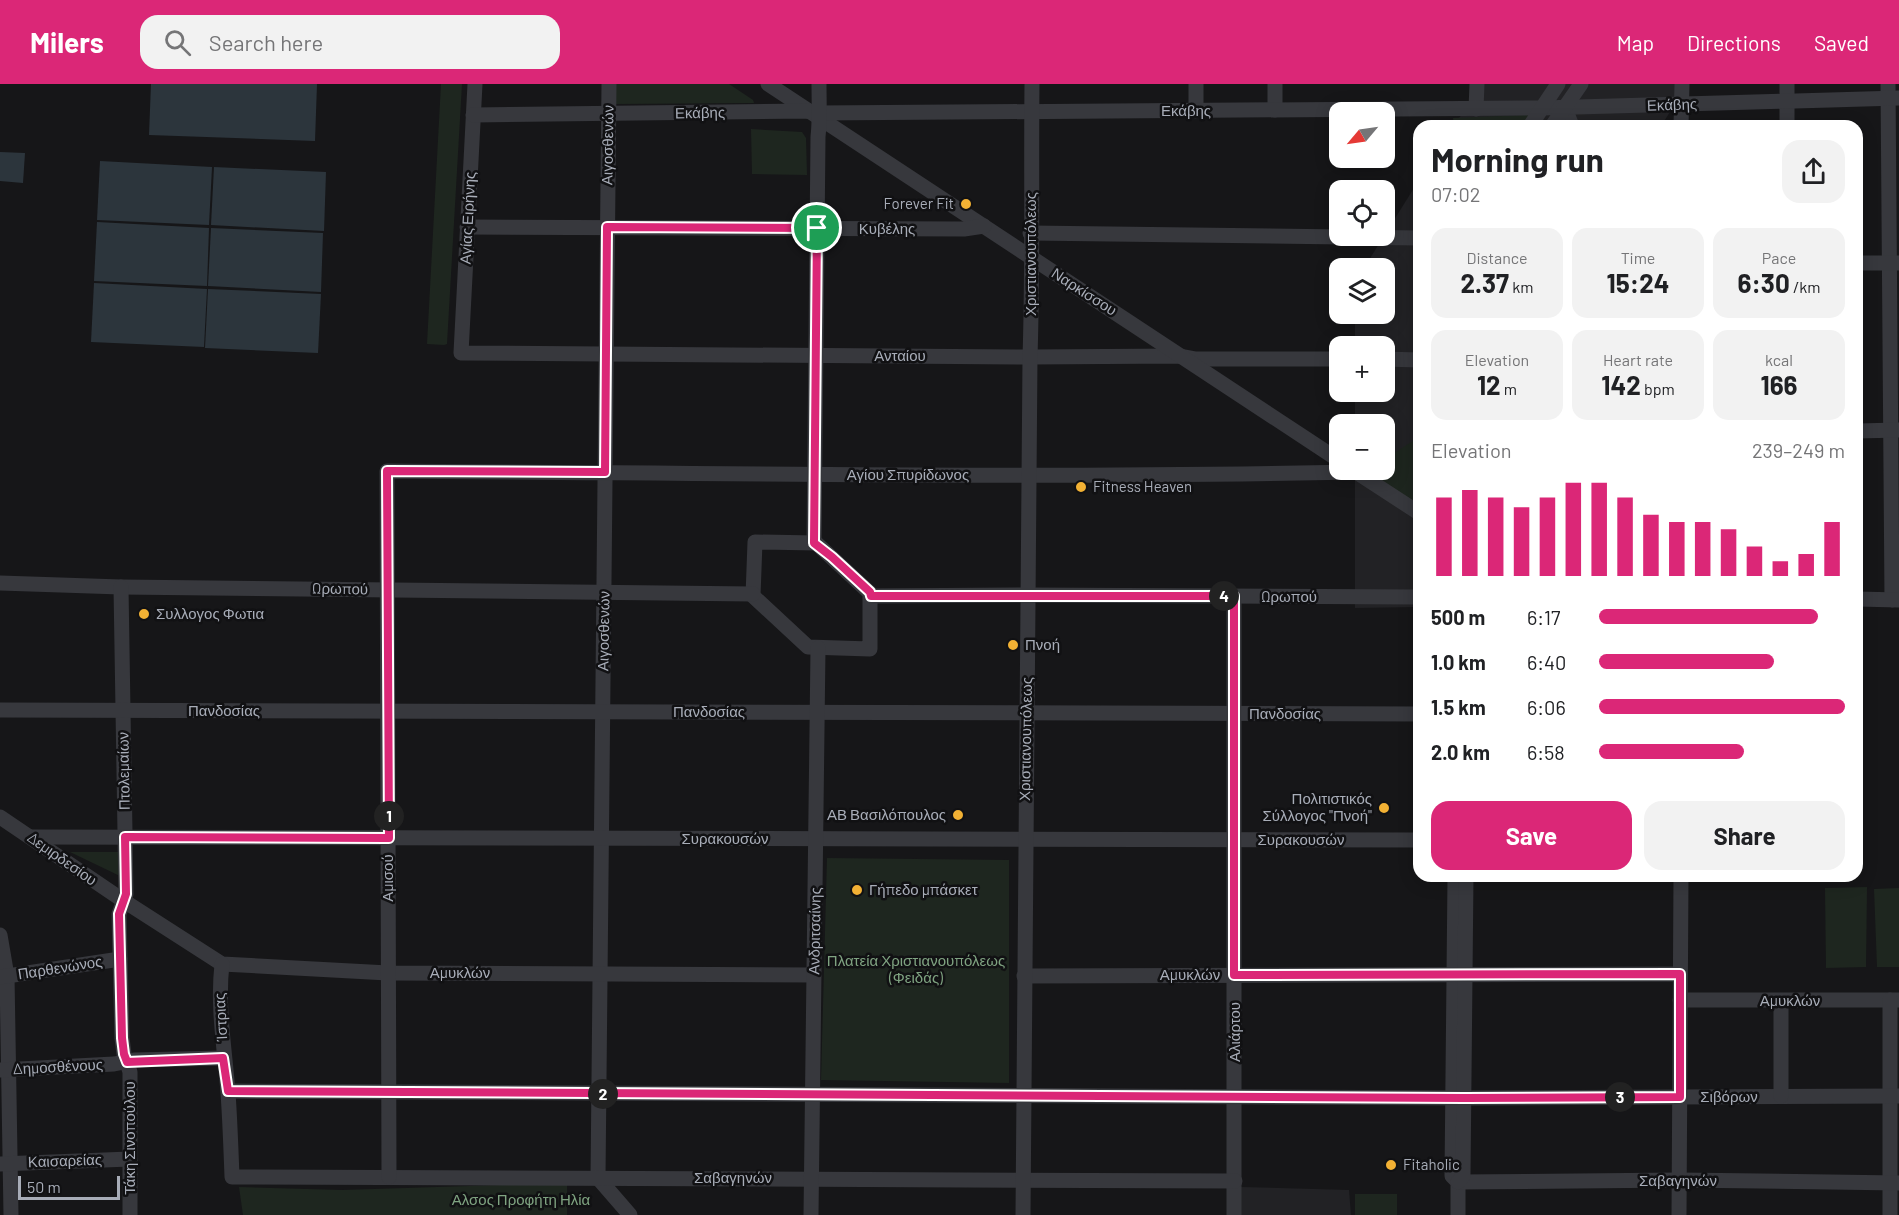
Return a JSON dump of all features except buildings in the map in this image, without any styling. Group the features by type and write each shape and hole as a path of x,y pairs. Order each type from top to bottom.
{"street":[{"name":"Αγίας Ειρήνης","path":"460,353 475,84"},
{"name":"Αιγοσθενών","path":"598,1178 609,84"},
{"name":"Ναρκίσσου","path":"768,84 1329,454"},
{"path":"814,543 816,114 819,84"},
{"name":"Χριστιανουπόλεως","path":"1023,1215 1026,713 1033,259 1030,233 1032,84"},
{"path":"1196,84 1196,111"},
{"path":"1275,84 1275,110"},
{"path":"1476,109 1477,84"},
{"path":"1534,120 1558,84"},
{"path":"1556,120 1581,84"},
{"path":"1681,120 1682,84"},
{"path":"1786,84 1787,120"},
{"name":"Εκάβης","path":"473,116 1565,108 1787,101 1891,93"},
{"path":"1863,599 1896,600 1895,263 1891,93"},
{"path":"1565,108 1570,120"},
{"name":"Κυβέλης","path":"467,227 964,229 984,226"},
{"path":"1030,233 1413,238"},
{"path":"1863,263 1895,263"},
{"name":"Ανταίου","path":"460,353 1180,356 1196,359 1329,359"},
{"path":"1395,359 1413,360"},
{"path":"1863,431 1895,430"},
{"name":"Αγίου Σπυρίδωνος","path":"387,471 815,476 1236,475 1329,472"},
{"name":"Αμισού","path":"387,471 389,1177"},
{"path":"1369,480 1413,509"},
{"path":"755,542 814,543 870,592 870,649 808,647 753,594 755,542"},
{"name":"Ωρωπού","path":"0,583 121,587 753,594"},
{"name":"Πτολεμαίων","path":"121,587 126,894 119,914 122,1038 127,1062"},
{"name":"Ωρωπού","path":"871,596 1413,597"},
{"name":"Αλιάρτου","path":"1234,596 1234,1215"},
{"name":"Ανδριτσαίνης","path":"812,1215 818,648"},
{"name":"Πανδοσίας","path":"0,710 1413,714"},
{"name":"Δεμιρδεσίου","path":"0,816 123,901"},
{"name":"Συρακουσών","path":"31,837 1413,840"},
{"path":"1455,882 1460,975"},
{"path":"1458,1215 1458,1182 1463,1176 1459,1098 1460,975 1466,882"},
{"path":"1679,1215 1681,882"},
{"name":"Αμυκλών","path":"123,901 222,964 388,973 814,975"},
{"path":"0,935 3,977 5,1163 11,1215"},
{"name":"Παρθενώνος","path":"3,977 120,959"},
{"name":"Ίστριας","path":"222,964 219,990 223,1058 228,1091 232,1177"},
{"name":"Αμυκλών","path":"1024,976 1680,974"},
{"name":"Αμυκλών","path":"1680,1000 1894,1000"},
{"path":"1890,1215 1895,1183 1894,1000"},
{"path":"1781,1001 1781,1096"},
{"name":"Δημοσθένους","path":"4,1070 223,1058"},
{"name":"Τάκη Σινοπούλου","path":"127,1062 130,1072 130,1215"},
{"name":"Σιβόρων","path":"228,1091 1459,1098 1895,1096"},
{"name":"Καισαρείας","path":"5,1163 130,1159"},
{"name":"Σαβαγηνών","path":"232,1177 1234,1181"},
{"path":"598,1178 630,1215"},
{"name":"Σαβαγηνών","path":"1458,1182 1680,1180 1895,1183"}],"shaded area":[{"path":"151,84 317,84 315,141 149,135"},
{"path":"1481,84 1688,84 1665,120 1458,120"},
{"path":"0,152 25,153 23,183 0,181"},
{"path":"100,161 212,167 209,225 97,220"},
{"path":"214,167 326,172 324,231 211,225"},
{"path":"1413,190 1413,607 1355,608 1355,480 1395,480 1395,414 1355,414 1355,402 1395,402 1395,336 1355,336 1355,324 1395,324 1395,258 1370,258 1378,246 1395,246 1395,218"},
{"path":"97,222 209,228 207,286 94,281"},
{"path":"211,228 323,233 321,292 208,286"},
{"path":"94,283 207,289 204,347 91,342"},
{"path":"208,289 321,294 318,353 205,348"},
{"path":"1241,1187 1349,1190 1351,1215 1241,1215"}],"green space":[{"path":"441,84 462,84 447,344 444,345 427,344"},
{"path":"613,84 729,84 754,103 616,104"},
{"path":"1529,115 1526,120 1453,120 1453,118"},
{"path":"751,129 802,132 806,138 807,175 752,174"},
{"path":"1413,441 1413,506 1375,480 1395,480 1395,453"},
{"path":"70,852 122,852 122,877"},
{"name":"Πλατεία Χριστιανουπόλεως (Φειδάς)","path":"827,858 1009,860 1009,1083 821,1080"},
{"path":"1867,887 1866,967 1826,968 1825,888"},
{"path":"1899,888 1899,967 1877,967 1874,889"},
{"name":"Αλσος Προφήτη Ηλία","path":"567,1185 567,1215 243,1215 239,1187 342,1190"},
{"path":"1355,1194 1397,1194 1397,1215 1355,1215"}],"place":[{"name":"Forever Fit","path":"966,204"},
{"name":"Fitness Heaven","path":"1081,487"},
{"name":"Συλλογος Φωτια","path":"144,614"},
{"name":"Πνοή","path":"1013,645"},
{"name":"Πολιτιστικός Σύλλογος \"Πνοή\"","path":"1384,808"},
{"name":"ΑΒ Βασιλόπουλος","path":"958,815"},
{"name":"Γήπεδο μπάσκετ","path":"857,890"},
{"name":"Fitaholic","path":"1391,1165"}],"route":[{"path":"607,227 817,228 814,543 870,592 871,596 1234,596 1234,975 1680,974 1680,1097 1465,1098 228,1091 223,1058 127,1062 122,1038 119,914 126,894 125,837 389,838 387,471 605,472 607,227"}]}
